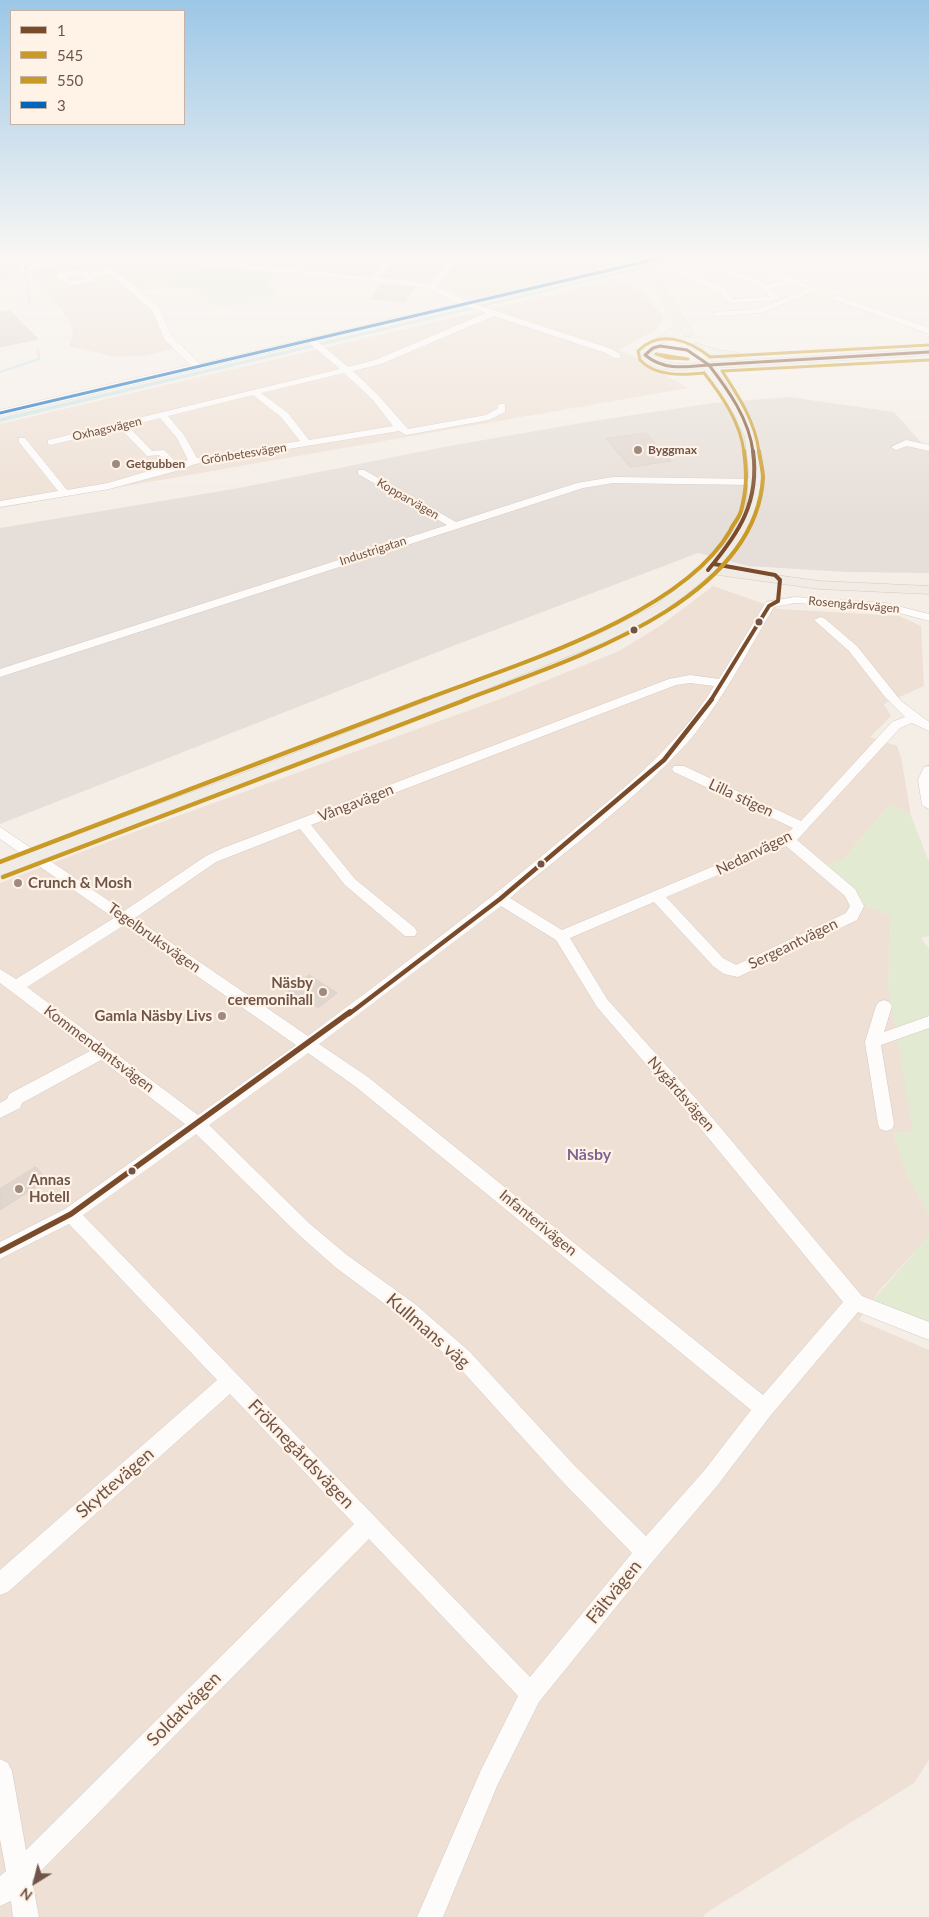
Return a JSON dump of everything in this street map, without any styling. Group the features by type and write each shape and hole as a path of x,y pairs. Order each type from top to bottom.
{"main road":[{"path":"0,870 253,775 602,638 661,608 711,567 731,545 745,523 753,502 755,482 751,437 734,403 696,346"},
{"path":"698,346 729,354 821,354 840,358"},
{"path":"708,366 682,348 653,347 646,352 646,357 658,364 674,367 806,358 840,358 929,352"},
{"path":"723,387 734,375 754,368 840,358"},
{"path":"711,567 857,587 929,590"}],"street":[{"path":"177,346 197,366"},
{"path":"0,413 197,366 301,346"},
{"path":"317,346 349,370 401,428"},
{"name":"Oxhagsvägen","path":"51,442 349,370 378,362 415,346"},
{"path":"595,346 617,356"},
{"path":"255,393 285,415 297,428 307,444"},
{"name":"Grönbetesvägen","path":"0,504 108,486 177,468 194,461 401,428 412,432 489,417 502,410 502,406"},
{"name":"Oxhagsvägen","path":"163,416 181,437 194,461"},
{"path":"122,426 150,454 161,452 177,468"},
{"path":"22,440 65,494"},
{"path":"896,447 906,443 929,448"},
{"name":"Kopparvägen","path":"361,472 454,525"},
{"name":"Industrigatan","path":"0,673 454,525 594,482 613,480 755,482"},
{"name":"Rosengårdsvägen","path":"722,683 769,606 778,601 886,606 929,618"},
{"path":"820,620 856,652 896,706 911,719 929,727"},
{"name":"Vångavägen","path":"16,987 125,918 211,859 673,682 690,679 722,683"},
{"path":"0,1251 70,1214 307,1044 500,899 664,760 684,738 722,683"},
{"name":"Nedanvägen","path":"562,936 788,840 803,827 896,725 911,719"},
{"name":"Lilla stigen","path":"678,769 803,827"},
{"path":"929,770 925,780 929,805"},
{"path":"303,824 350,882 410,932"},
{"name":"Tegelbruksvägen","path":"0,832 307,1044"},
{"name":"Sergeantvägen","path":"657,897 718,962 729,970 738,971 852,916 857,906 850,893 788,840"},
{"name":"Nygårdsvägen","path":"500,899 562,936 602,1003 693,1107 855,1302"},
{"name":"Kommendantsvägen","path":"0,975 197,1124"},
{"path":"884,1006 873,1042 886,1124"},
{"path":"873,1042 929,1022"},
{"name":"Infanterivägen","path":"307,1044 362,1082 453,1153 764,1408"},
{"path":"0,1111 14,1103 14,1099 102,1052"},
{"name":"Kullmans väg","path":"197,1124 304,1229 341,1261 408,1310 463,1358 567,1472 646,1552"},
{"name":"Fröknegårdsvägen","path":"70,1214 531,1694"},
{"path":"855,1302 929,1331"},
{"name":"Fältvägen","path":"430,1917 489,1778 531,1694 646,1552 710,1480 764,1408 855,1302"},
{"name":"Skyttevägen","path":"0,1584 230,1381"},
{"name":"Soldatvägen","path":"0,1894 368,1524"},
{"path":"0,1771 26,1917"}],"shaded area":[{"path":"71,346 173,346 175,348 144,356 115,357"},
{"path":"330,346 625,346 619,350 639,359 688,388 0,508 0,424"},
{"path":"789,397 894,412 929,451 929,573 848,572 748,566 698,553 458,644 0,824 0,528 239,488 449,446 593,421 713,403"},
{"path":"713,586 779,609 899,616 921,626 924,686 884,704 891,716 870,737 897,746 901,757 911,816 890,804 844,859 850,885 866,906 891,915 888,984 914,1132 893,1133 907,1174 929,1214 929,1236 879,1291 859,1320 929,1350 929,1760 914,1783 706,1913 703,1917 0,1917 0,883 134,832 503,698 619,651 663,624"}],"green space":[{"path":"890,804 911,816 929,862 929,936 921,938 929,949 929,1214 907,1174 893,1133 913,1132 888,984 891,915 866,906 850,885 826,865 844,859"},
{"path":"929,1236 929,1323 872,1301"}],"building":[{"name":"Byggmax","path":"646,433 671,461 630,467 606,439"},
{"name":"Näsby ceremonihall","path":"309,975 337,993 318,1008 300,995 297,997 288,991"},
{"path":"36,1167 47,1180 0,1210 0,1189"}],"waterway":[{"path":"0,420 311,346"},
{"path":"0,372 39,359 38,350"}],"transit line":[{"name":"3","path":"0,413 284,346"},
{"name":"545","path":"643,346 638,351 640,360 654,370 675,374 704,373"},
{"name":"1","path":"658,346 653,348 645,355 659,364 675,367 709,365 699,356 687,350 666,346"},
{"name":"545","path":"695,346 710,357"},
{"name":"550","path":"710,357 902,346"},
{"name":"1","path":"709,365 929,352"},
{"name":"550","path":"656,354 679,356 688,359 668,358 656,354"},
{"name":"545","path":"3,877 568,660 604,645 641,626 677,604 710,578 737,549 755,515 763,477 757,434 746,409 722,371 929,360"},
{"name":"1","path":"708,570 729,545 744,519 753,494 755,469 752,443 743,417 729,391 709,365"},
{"name":"550","path":"0,862 563,646 596,632 665,595 696,571 722,544 740,513 748,477 739,429 726,404 704,373"},
{"name":"1","path":"0,1251 71,1214 298,1052 500,899 664,760 708,705 769,606 778,601 780,580 775,575 714,564"}],"place":[{"name":"Byggmax","path":"638,450"},
{"name":"Getgubben","path":"116,464"},
{"name":"Crunch & Mosh","path":"18,883"},
{"name":"Näsby ceremonihall","path":"323,992"},
{"name":"Gamla Näsby Livs","path":"222,1016"},
{"name":"Annas Hotell","path":"19,1189"}],"district":[{"name":"Näsby","path":"589,1155"}]}
